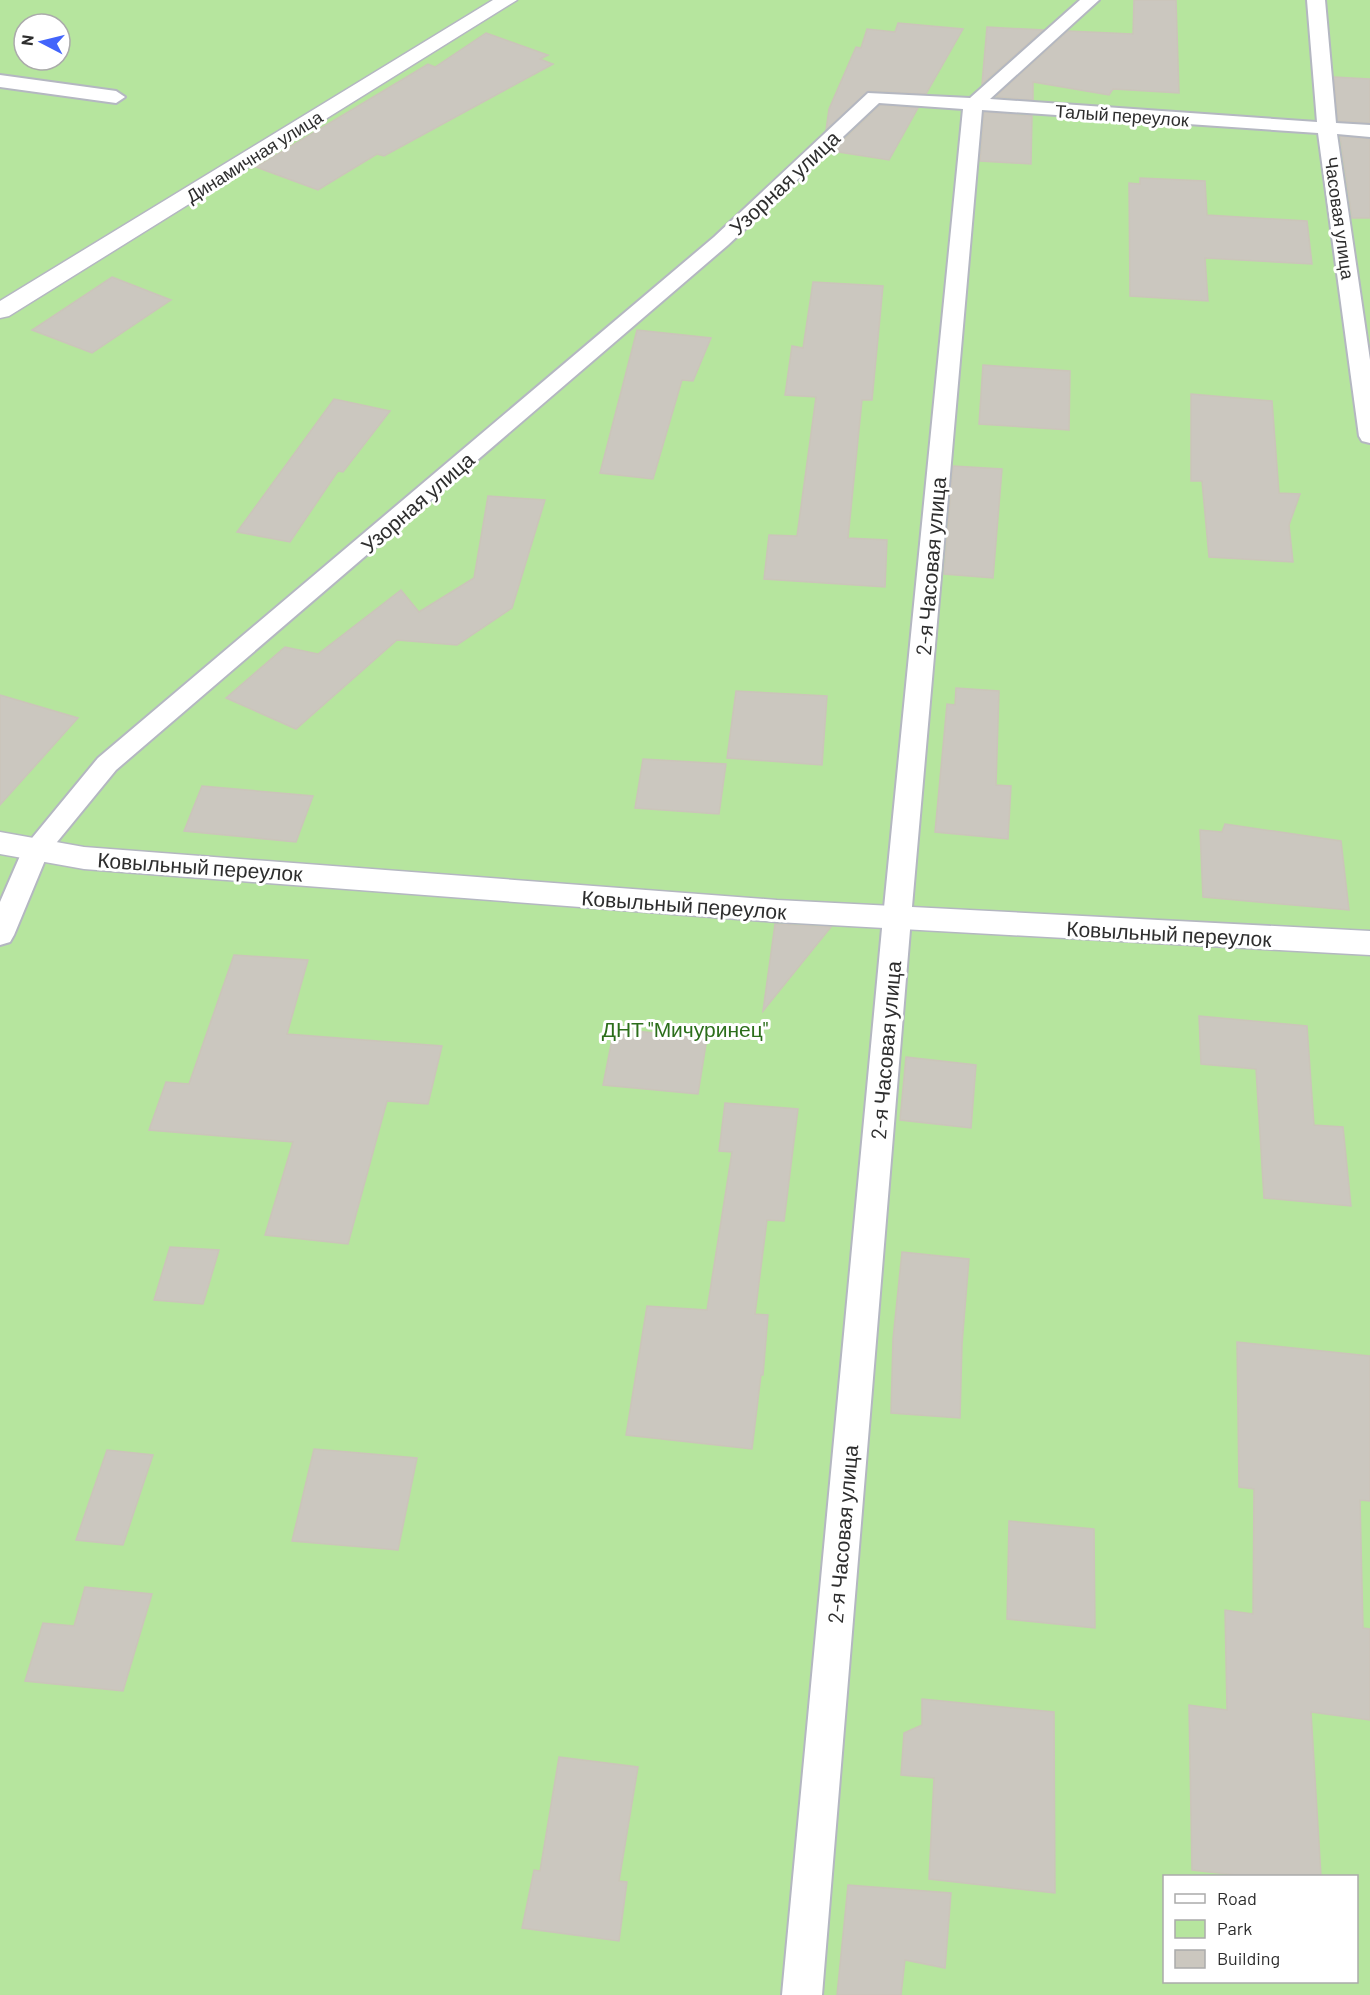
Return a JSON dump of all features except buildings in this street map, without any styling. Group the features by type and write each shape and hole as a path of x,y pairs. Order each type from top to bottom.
{"street":[{"name":"Динамичная улица","path":"0,311 507,0"},
{"name":"Ковыльный переулок","path":"0,843 84,858 897,918 1370,943"}],"lane":[{"path":"973,105 1090,0"},
{"name":"Часовая улица","path":"1316,0 1327,129 1370,436"},
{"path":"0,81 116,97"},
{"name":"Талый переулок","path":"875,98 1370,131"},
{"name":"Узорная улица","path":"0,935 36,849 107,764 721,241 875,98"},
{"name":"2-я Часовая улица","path":"802,1995 897,918 973,105"}],"green space":[{"name":"ДНТ \"Мичуринец\"","path":"0,0 1370,0 1370,1995 0,1995"}]}
